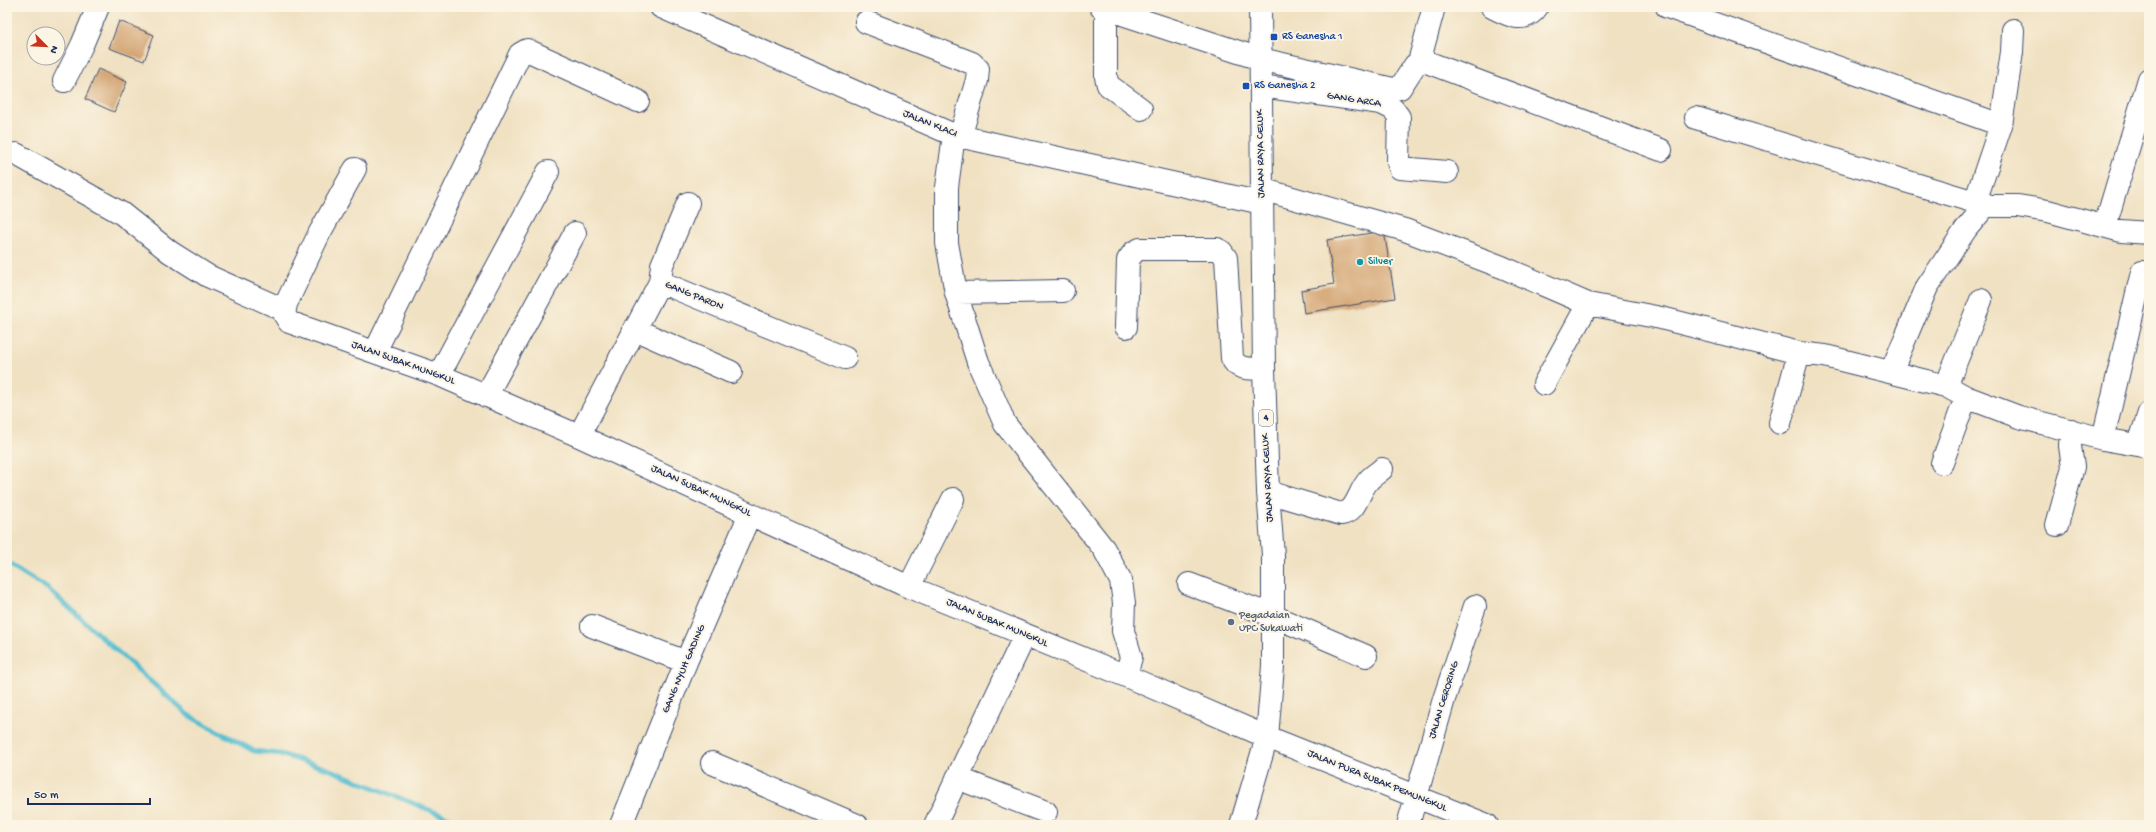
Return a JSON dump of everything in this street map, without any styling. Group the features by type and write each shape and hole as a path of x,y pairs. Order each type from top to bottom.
{"main road":[{"path":"64,81 82,45 98,7"},
{"name":"JALAN KLACI","path":"661,7 957,136 1262,196 1405,230 1502,267 1588,304 1661,318 1799,353 1825,356 1891,372 1946,386 1966,398 2019,417 2103,438 2144,445"},
{"name":"JALAN RAYA CELUK","path":"1241,825 1267,737 1273,666 1273,555 1268,492 1264,369 1262,196 1268,87 1260,59 1260,7"},
{"path":"1141,110 1108,85 1106,77 1103,8 1260,59 1393,89 1403,86 1411,70 1419,62 1434,7"},
{"path":"1492,7 1519,18 1527,17 1537,7"},
{"path":"1668,7 2001,125"},
{"path":"866,22 972,63 978,69 977,80 957,136 946,187 947,243 956,293 978,362 1005,424 1104,548 1121,581 1124,603 1123,630 1131,657 1131,664 1126,676"},
{"path":"1891,372 1927,287 1966,229 1980,204 2001,125 2012,52 2013,30"},
{"path":"375,352 520,54 527,50 638,101"},
{"path":"1419,62 1424,61 1661,150"},
{"path":"2105,226 2149,79"},
{"name":"GANG ARCA","path":"1268,87 1381,102 1389,106 1399,116 1399,167 1406,170 1447,172"},
{"path":"1696,118 1980,204 2018,206 2121,231 2148,230"},
{"path":"16,154 121,213 170,252 208,276 284,310 319,234 354,168"},
{"path":"439,375 548,172"},
{"path":"660,282 662,265 688,203"},
{"path":"486,396 575,233"},
{"path":"1126,327 1128,260 1134,252 1140,248 1217,249 1221,251 1226,258 1232,358 1237,366 1242,368 1264,369"},
{"path":"2103,438 2142,272"},
{"name":"GANG PARON","path":"579,436 660,282 845,358"},
{"path":"956,293 1063,291"},
{"path":"1946,386 1981,300"},
{"path":"1544,384 1588,304"},
{"name":"JALAN SUBAK MUNGKUL","path":"284,310 284,318 289,322 439,375 579,436 909,586 1024,636 1126,676 1267,737"},
{"path":"634,329 731,372"},
{"path":"1780,423 1799,353"},
{"path":"1942,463 1966,398"},
{"path":"2144,445 2149,413"},
{"path":"2058,525 2072,472 2070,446 2071,430"},
{"path":"1268,492 1336,512 1346,513 1352,508 1368,481 1382,469"},
{"path":"909,586 953,499"},
{"name":"GANG NYUH GADING","path":"621,825 686,662 750,514"},
{"path":"1189,584 1272,616 1366,656"},
{"name":"JALAN CERORING","path":"1408,825 1444,699 1475,606"},
{"path":"592,626 686,662"},
{"path":"934,825 1024,636"},
{"name":"JALAN PURA SUBAK PEMUNGKUL","path":"1267,737 1417,796 1462,820 1487,825"},
{"path":"712,763 856,825"},
{"path":"957,778 1046,812"}],"building":[{"path":"119,21 154,35 144,61 109,48"},
{"path":"98,69 127,82 114,112 85,99"},
{"name":"Silver","path":"1384,231 1395,298 1304,313 1301,290 1334,284 1327,240"}],"waterway":[{"path":"7,563 47,588 188,715 254,751 280,754 328,769 467,825"}],"place":[{"name":"RS Ganesha 1","path":"1274,37"},
{"name":"RS Ganesha 2","path":"1246,86"},
{"name":"Silver","path":"1360,262"},
{"name":"Pegadaian UPC Sukawati","path":"1231,622"}]}
